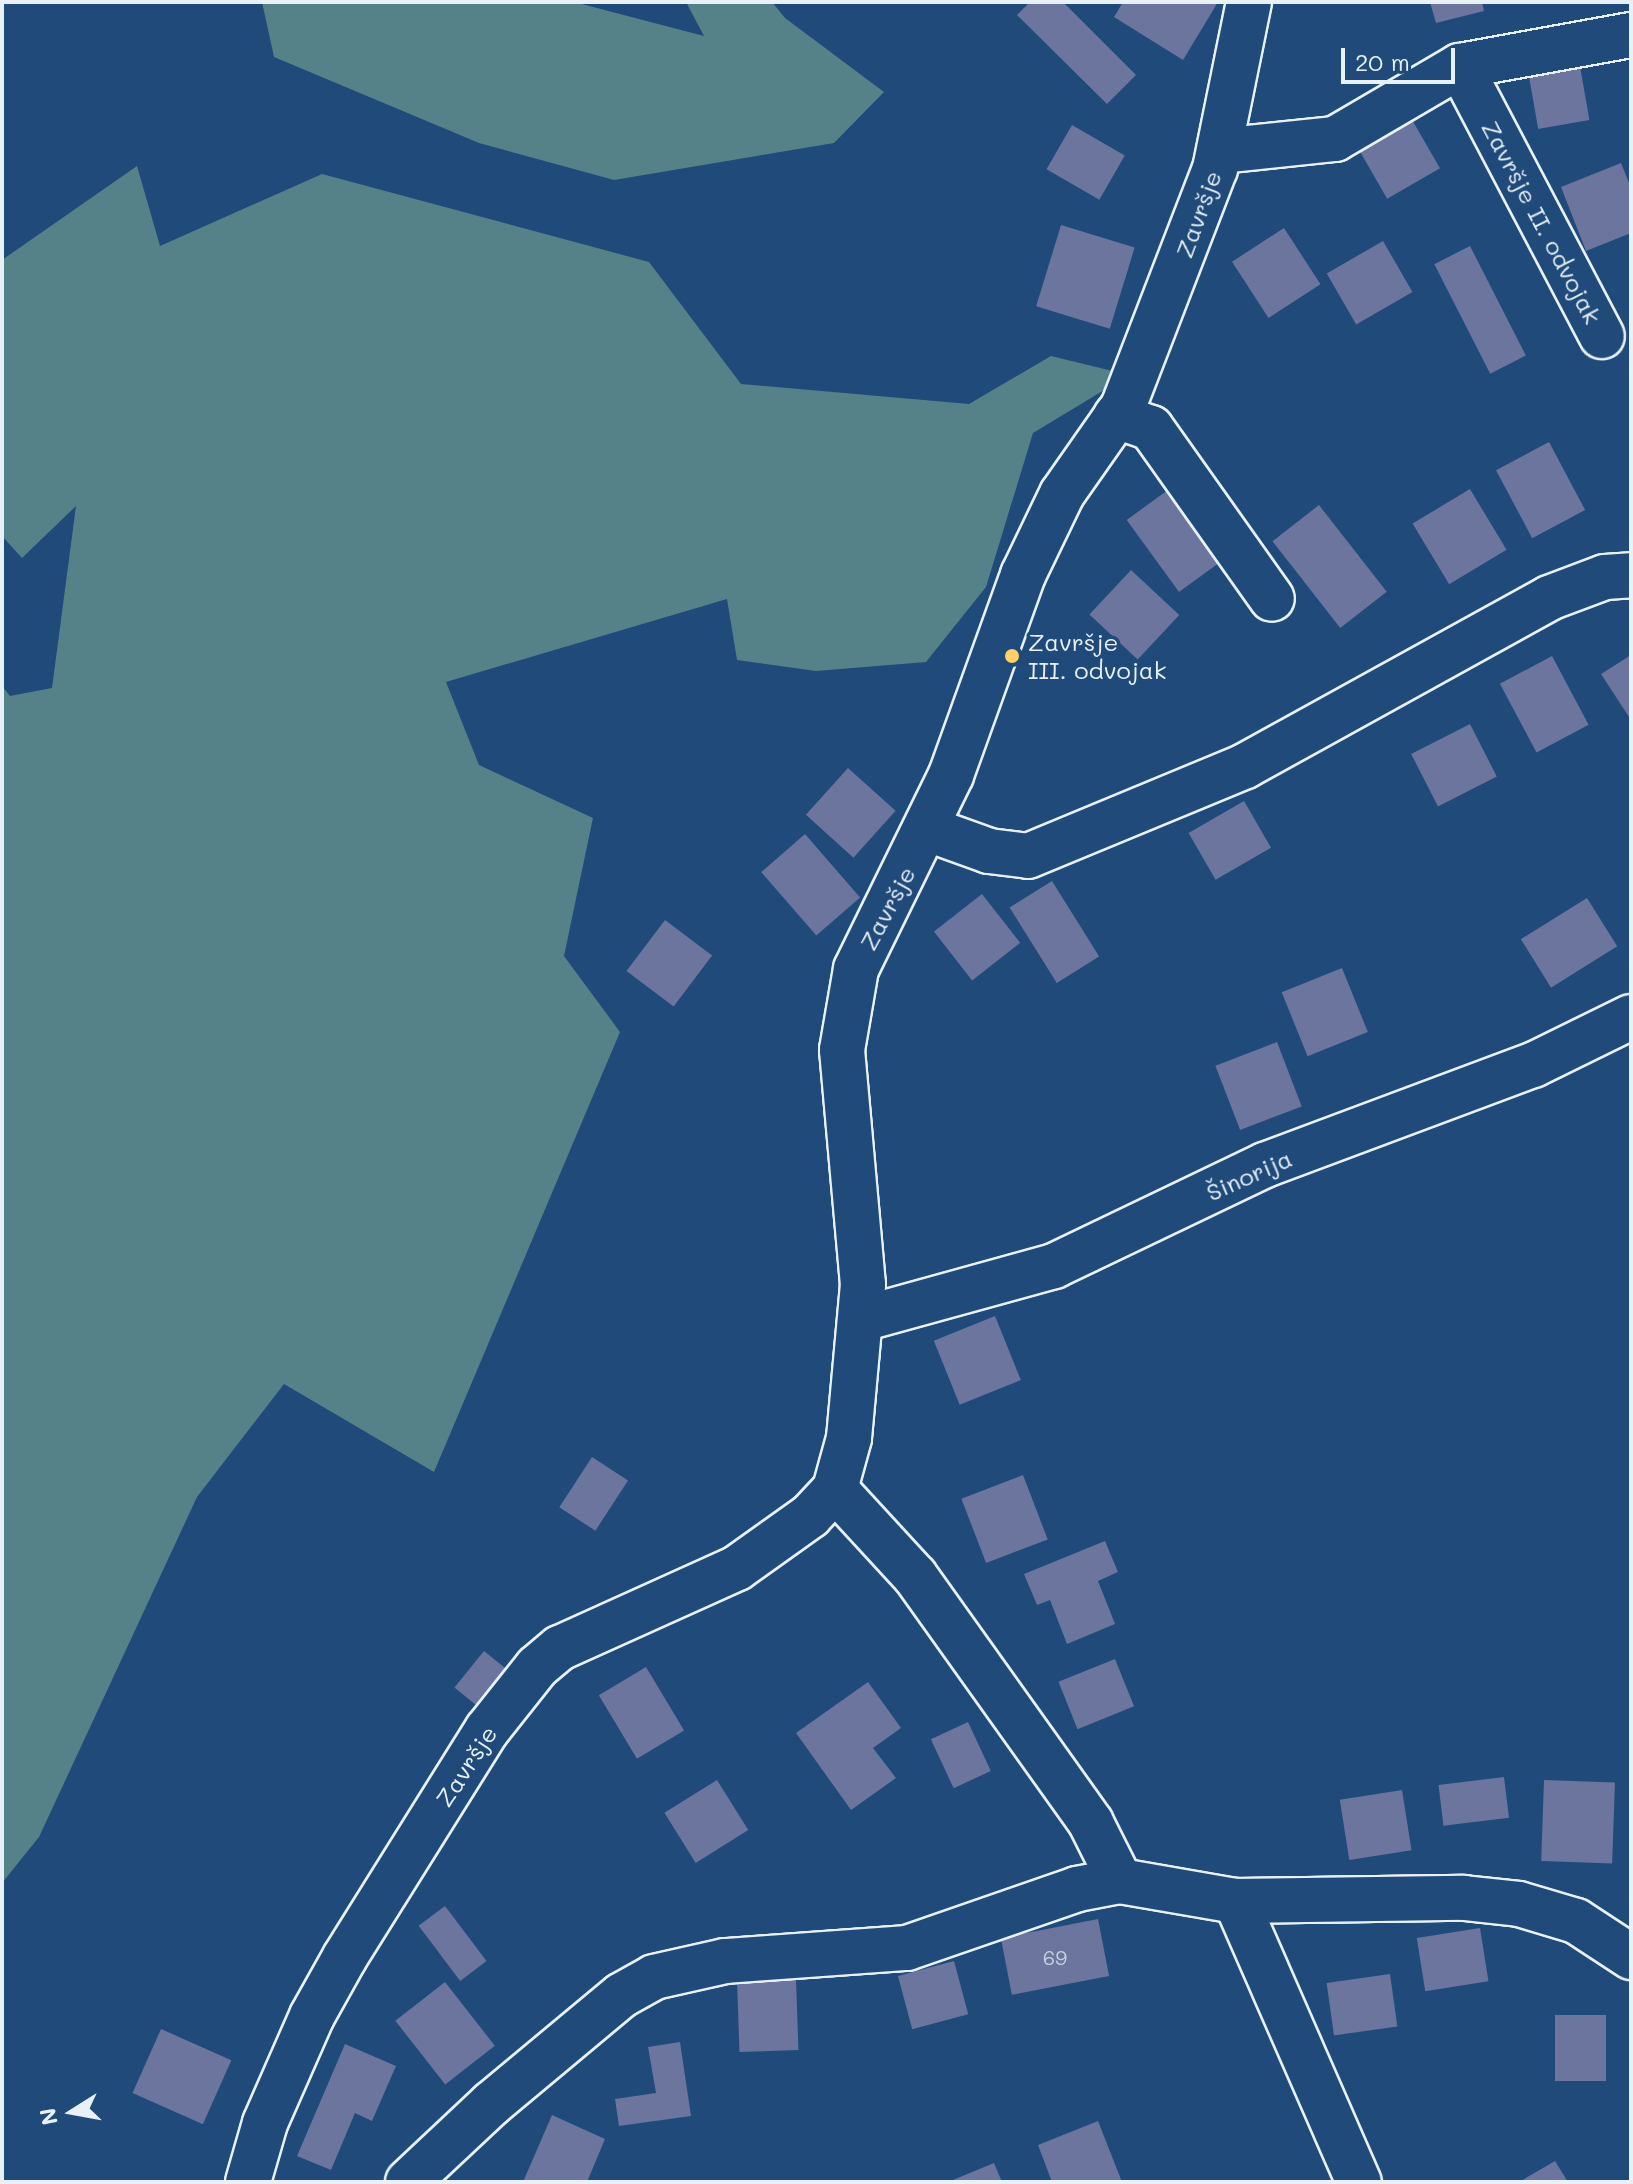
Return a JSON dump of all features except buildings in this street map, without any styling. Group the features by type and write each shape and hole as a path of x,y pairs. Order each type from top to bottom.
{"street":[{"name":"Završje","path":"248,2182 271,2110 345,1957 487,1730 537,1667 560,1648 737,1568 810,1516 835,1489 849,1438 862,1319 860,1236 842,1050 845,1018 873,925 928,829 1023,575 1062,494 1116,416 1197,224 1220,151 1249,2"},
{"path":"1220,151 1335,139 1460,66 1631,35"},
{"name":"Završje II. odvojak","path":"1460,66 1602,336"},
{"path":"1116,416 1151,428 1272,599"},
{"path":"928,829 989,851 1028,856 1245,766 1549,598 1605,577 1631,575"},
{"name":"Šinorija","path":"862,1319 1054,1266 1265,1165 1533,1065 1631,1017"},
{"path":"835,1489 915,1576 1091,1823 1120,1881"},
{"path":"408,2182 538,2064 622,1995 654,1977 725,1961 907,1948 1077,1889 1120,1881 1236,1901 1464,1898 1519,1904 1576,1921 1631,1957"},
{"path":"1236,1901 1359,2182"}],"green space":[{"path":"262,2 574,2 704,36 686,2 772,2 785,18 884,92 834,143 614,180 479,143 274,57"},
{"path":"137,166 160,246 322,174 649,262 741,384 969,404 1051,356 1129,375 1033,433 986,587 926,662 816,671 737,660 727,599 446,682 479,765 593,818 564,956 620,1032 434,1472 284,1384 197,1497 39,1837 2,1883 2,686 10,696 52,688 76,506 22,558 2,536 2,260"}],"place":[{"name":"Završje III. odvojak","path":"1012,656"}]}
